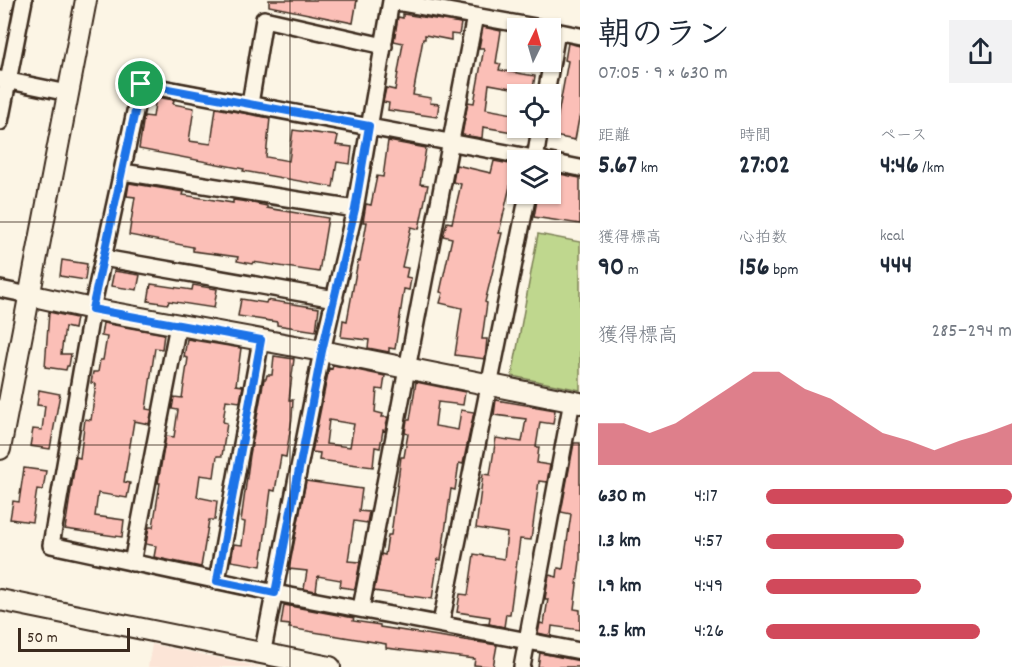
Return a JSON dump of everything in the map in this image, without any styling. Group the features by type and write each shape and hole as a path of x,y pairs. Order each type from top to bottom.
{"street":[{"path":"0,122 4,80 24,0"},
{"path":"0,449 86,0"},
{"path":"262,655 322,351 355,209 391,1 507,22"},
{"path":"361,608 475,16"},
{"path":"250,104 264,19 384,46"},
{"path":"561,32 580,36"},
{"path":"4,80 68,93"},
{"path":"507,154 369,126 141,84 92,309 51,545 275,593 580,651"},
{"path":"561,164 580,168"},
{"path":"123,172 355,209"},
{"path":"441,623 526,204"},
{"path":"103,258 335,299"},
{"path":"0,290 576,402 522,667"},
{"path":"132,564 178,325"},
{"path":"217,581 261,340"},
{"path":"0,600 330,667"}],"shaded area":[{"path":"152,644 262,667 148,667"}],"green space":[{"path":"538,234 580,242 580,390 512,376"}],"building":[{"path":"269,0 357,0 353,23 269,6"},
{"path":"403,14 461,23 459,35 451,34 451,40 425,35 423,39 413,95 431,98 430,103 439,104 437,117 388,110 389,103 383,102 386,88 395,90 403,43 394,41 398,17 403,18"},
{"path":"483,27 501,31 496,63 501,64 499,70 535,76 534,84 507,84 507,87 489,84 486,109 507,113 507,131 483,127 482,138 462,135 468,102 474,103 484,48 479,48"},
{"path":"568,43 580,46 580,113 575,140 561,137 561,98 568,61 565,60"},
{"path":"156,97 174,100 173,104 194,108 189,141 211,144 216,108 270,118 266,157 289,161 293,130 338,136 336,145 352,147 350,164 337,162 333,187 139,149 144,116 153,117"},
{"path":"388,141 426,148 420,184 428,185 419,229 411,227 402,267 408,268 406,277 411,278 409,290 404,289 395,349 389,348 389,352 368,348 369,340 341,337 343,320 347,321 358,261 360,261 367,222 363,222 366,204 371,205 377,176 383,177"},
{"path":"494,161 507,163 507,199 499,233 502,233 485,302 487,303 482,339 487,339 485,359 455,355 462,308 440,303 443,293 440,292 452,238 443,236 447,222 452,223 461,184 453,182 456,165 491,173"},
{"path":"561,174 580,178 580,224 534,217 536,204 561,204"},
{"path":"129,183 184,192 183,195 233,203 233,200 248,202 267,206 267,208 328,218 319,272 253,262 252,264 237,261 238,257 193,251 193,247 129,235 135,197 127,196"},
{"path":"62,260 87,264 85,280 60,276"},
{"path":"114,271 140,275 137,290 111,286"},
{"path":"151,284 192,290 193,285 217,289 214,308 169,301 168,304 148,301"},
{"path":"241,299 266,303 267,300 319,308 316,331 238,316"},
{"path":"49,312 76,318 74,329 65,327 61,354 71,354 66,370 45,367"},
{"path":"103,323 164,334 162,349 155,348 146,409 152,410 149,424 134,421 124,482 130,483 127,498 98,493 95,516 124,520 122,537 65,529 76,457 80,458 85,419 91,420 96,384 91,383 93,372 98,372 100,360 103,360 107,337 101,336"},
{"path":"187,339 241,348 236,385 243,386 240,402 226,400 223,422 227,423 222,456 217,456 214,477 200,475 197,497 217,501 215,520 209,520 201,567 154,557 156,546 146,544 149,527 153,527 166,436 174,437 178,410 172,409 174,397 182,398 188,358 184,357"},
{"path":"274,356 294,359 289,400 293,400 292,418 286,457 281,456 275,491 271,490 261,566 231,561 234,544 242,545 245,522 241,521 250,455 264,379 267,375 272,375"},
{"path":"333,365 385,376 383,390 377,389 375,412 383,414 382,417 388,417 380,448 375,447 373,467 319,460 320,453 312,452 329,368 332,369","holes":["329,420 354,424 350,447 326,444"]},
{"path":"416,382 465,392 463,405 438,402 435,426 458,430 461,410 474,412 463,464 459,463 455,490 451,489 441,560 438,559 432,599 374,591 381,554 385,555 388,535 391,535 401,457 404,457 408,434 405,433 407,420 410,420"},
{"path":"39,390 60,394 50,449 30,446 33,429 42,430 45,406 37,405"},
{"path":"496,400 555,410 553,424 540,422 536,447 539,447 537,463 550,465 547,482 539,481 531,540 520,539 510,614 506,614 504,627 489,624 490,617 457,612 460,594 468,595 474,554 504,559 507,533 476,528 483,474 490,475 496,438 522,442 526,419 494,415"},
{"path":"574,443 580,443 580,561 574,609 580,610 580,630 552,626 551,636 538,633 540,623 544,624 549,575 557,577 558,568 563,569 571,514 561,512"},
{"path":"24,468 46,471 43,490 37,489 32,522 10,519 13,501 19,502"},
{"path":"306,481 362,489 359,511 369,512 367,523 354,521 348,561 360,562 355,589 340,587 341,580 318,576 316,591 304,589 307,571 289,569"},
{"path":"284,605 354,618 353,621 380,625 380,627 497,645 493,667 474,665 475,659 386,648 386,644 289,628 290,625 281,624"},
{"path":"540,653 580,661 580,667 538,667"}],"route":[{"path":"141,84 369,126 355,209 322,351 275,593 217,581 261,340 92,309 141,84"}]}
